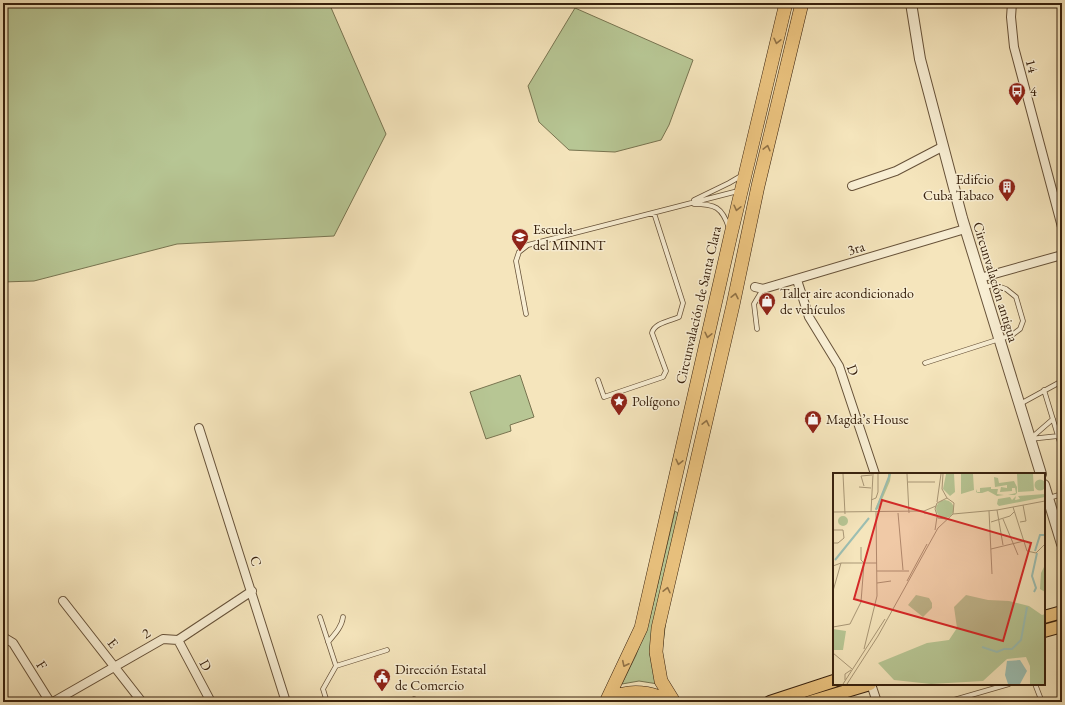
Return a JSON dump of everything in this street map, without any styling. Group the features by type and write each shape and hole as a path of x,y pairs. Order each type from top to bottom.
{"highway":[{"name":"Circunvalación de Santa Clara","path":"674,702 661,681 656,652 658,628 733,305 749,189 745,173 786,3"},
{"name":"Circunvalación de Santa Clara","path":"606,702 642,628 731,234 749,189 802,3"},
{"path":"606,702 624,694 643,693 661,697 669,702"}],"main road":[{"path":"1045,617 1062,612"},
{"path":"1045,631 1062,626"},
{"path":"770,702 833,681"},
{"path":"810,702 867,685"}],"street":[{"name":"Circunvalación antigua","path":"911,3 920,59 942,147 981,283 1041,473"},
{"name":"14","path":"1012,3 1011,17 1014,47 1062,227"},
{"path":"852,186 896,171 942,147"},
{"name":"3ra","path":"759,288 796,280 965,229"},
{"path":"981,283 1062,255"},
{"name":"D","path":"796,280 809,317 839,366 875,473"},
{"name":"C","path":"199,428 286,702"},
{"path":"1045,488 1062,544"},
{"name":"2","path":"53,702 163,639 178,640 252,591"},
{"name":"E","path":"63,601 142,702"},
{"name":"F","path":"3,637 13,643 50,702"},
{"name":"D","path":"178,640 211,702"},
{"path":"870,685 877,702"}],"lane":[{"path":"685,205 729,183 745,173"},
{"path":"526,314 516,261 519,252 528,245 749,189"},
{"path":"685,205 708,204 716,207 722,211 725,216 731,234"},
{"path":"598,380 604,397 663,376 666,371 652,333 653,329 656,325 679,317 683,303 654,213"},
{"path":"925,363 1012,335 1020,329 1023,321 1016,297 1006,289 995,285 981,283"},
{"path":"756,329 754,304 759,288"},
{"path":"1019,404 1062,381"},
{"path":"1044,390 1062,449"},
{"path":"1030,439 1053,419"},
{"path":"1030,439 1058,436"},
{"path":"1048,499 1062,494"},
{"path":"320,617 336,666"},
{"path":"328,642 339,628 343,617"},
{"path":"327,702 323,689 336,666 387,650"},
{"path":"947,702 1005,685"},
{"path":"1035,685 1042,702"},
{"path":"414,699 422,702"}],"green space":[{"path":"3,3 329,3 386,134 334,236 177,244 34,281 3,282"},
{"path":"575,8 693,60 669,125 661,140 615,152 569,150 539,122 528,86"},
{"path":"520,375 534,417 510,425 511,431 486,439 470,392"},
{"path":"675,511 679,514 658,684 639,681 622,684 636,655 650,617"}],"place":[{"name":"4","path":"1017,106"},
{"name":"Edifcio Cuba Tabaco","path":"1007,202"},
{"name":"Escuela del MININT","path":"520,252"},
{"name":"Taller aire acondicionado de vehículos","path":"767,316"},
{"name":"Polígono","path":"619,416"},
{"name":"Magda’s House","path":"813,434"},
{"name":"Dirección Estatal de Comercio","path":"382,692"}]}
